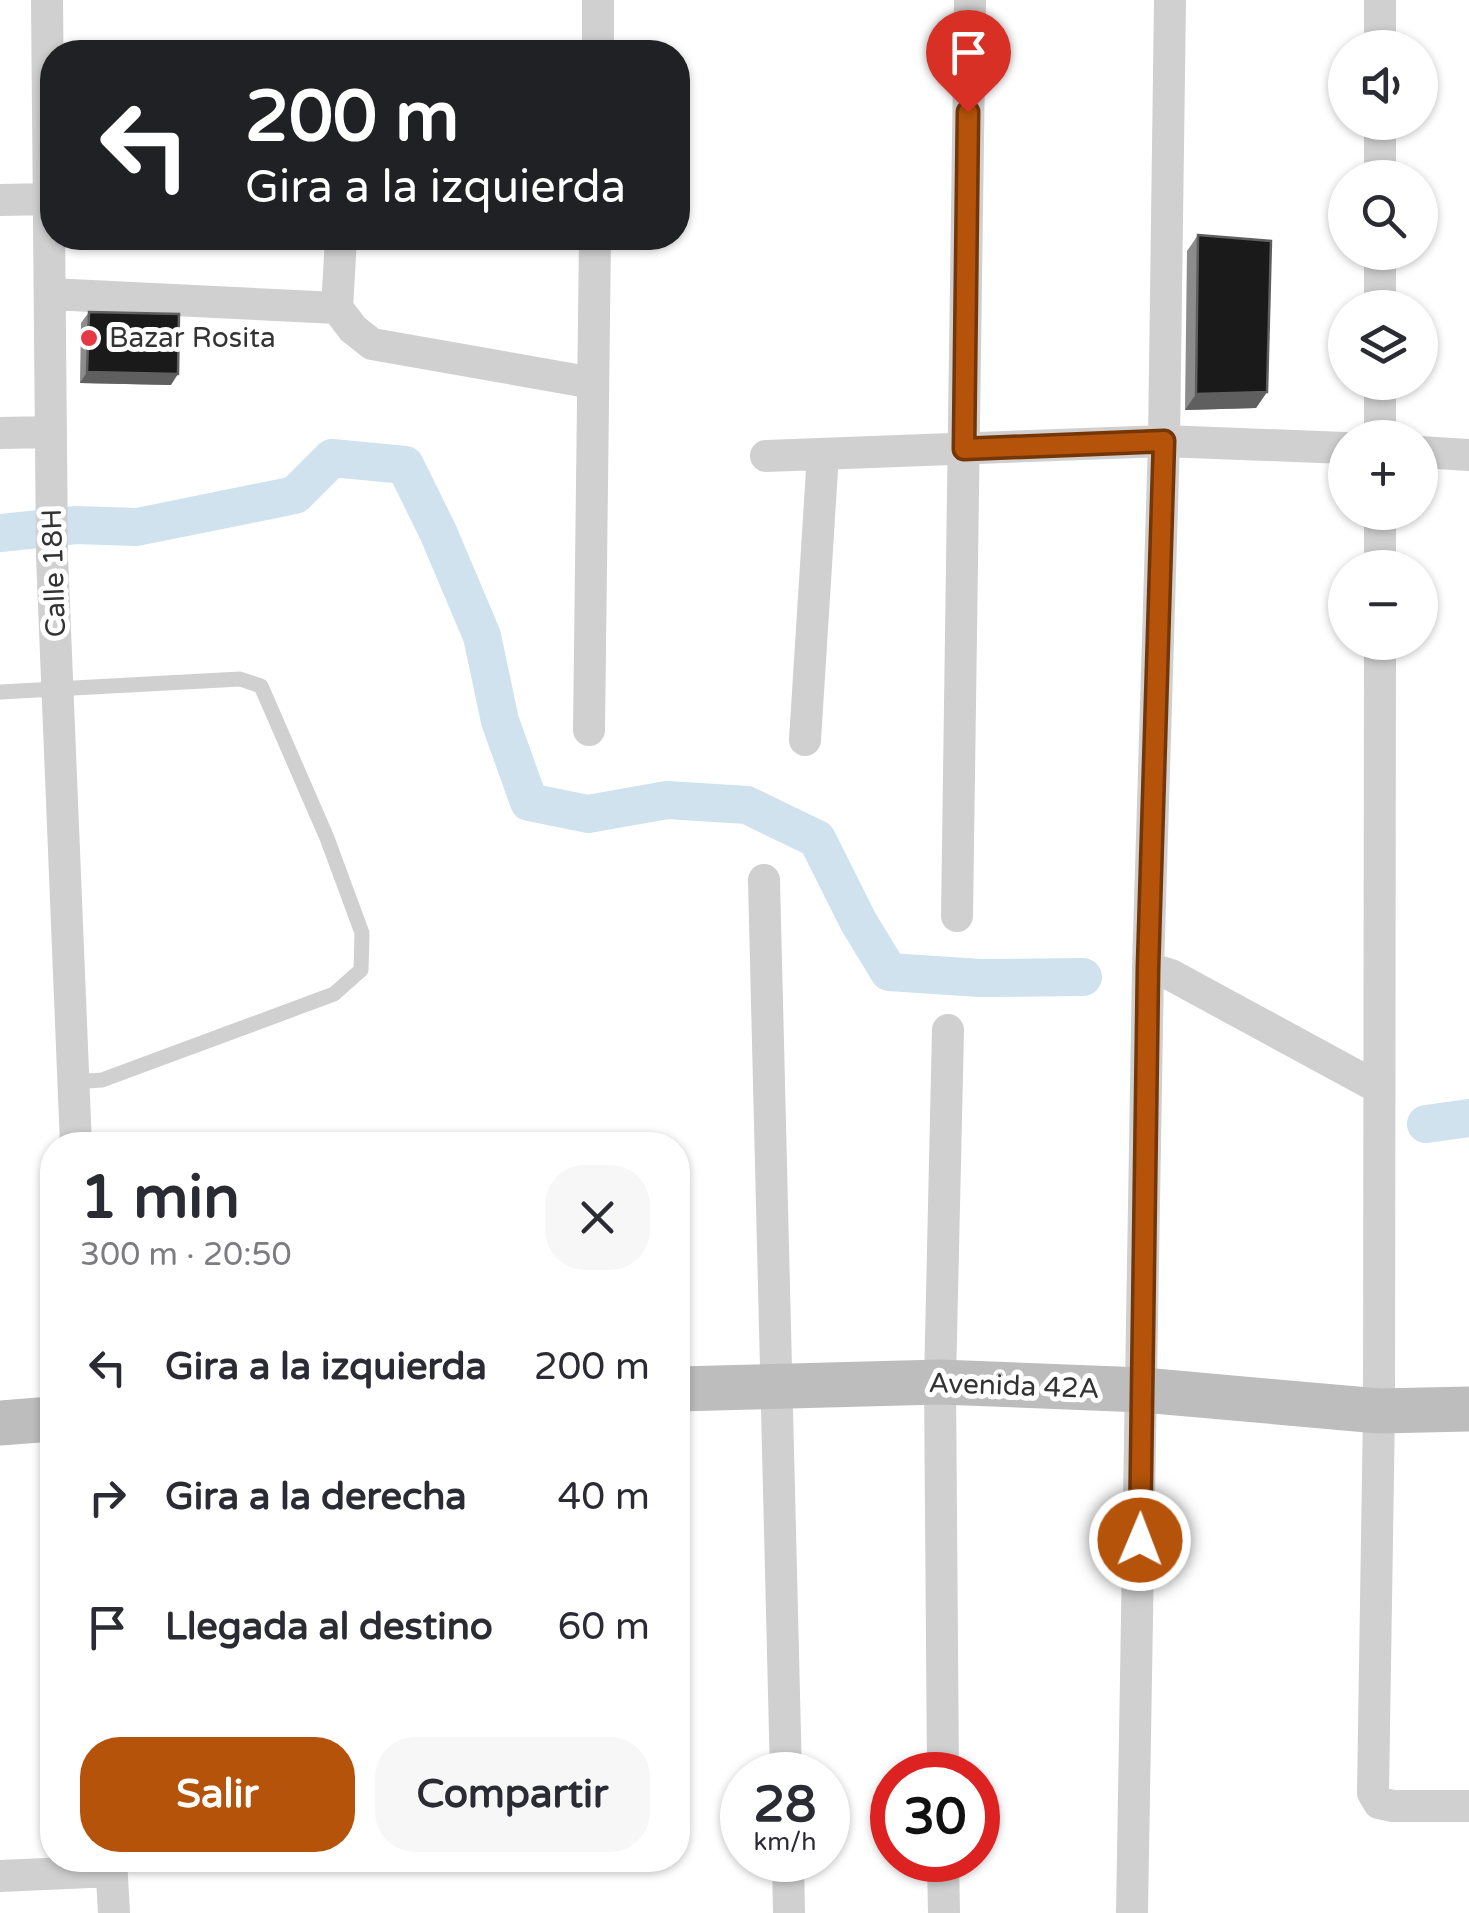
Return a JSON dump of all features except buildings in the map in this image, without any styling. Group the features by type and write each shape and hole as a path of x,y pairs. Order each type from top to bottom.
{"street":[{"name":"Calle 18H","path":"47,0 49,40"},
{"path":"598,0 598,40"},
{"path":"957,916 970,0"},
{"path":"1132,1913 1170,0"},
{"path":"1380,0 1380,30"},
{"path":"0,200 40,199"},
{"name":"Calle 18H","path":"49,250 52,556 75,1132"},
{"path":"339,250 337,308 372,344 593,383"},
{"path":"588,730 595,250"},
{"path":"50,294 337,308"},
{"path":"0,433 51,432"},
{"path":"766,456 1164,441 1328,447"},
{"path":"1438,453 1469,455"},
{"path":"806,740 823,454"},
{"path":"1380,660 1379,1410 1373,1793 1379,1802 1393,1806 1469,1806"},
{"path":"764,880 785,1752"},
{"path":"1148,968 1171,976 1379,1088"},
{"path":"943,1752 940,1382 948,1030"},
{"name":"Avenida 42A","path":"690,1389 940,1382 1143,1390 1379,1410 1469,1409"},
{"path":"0,1423 40,1420"},
{"path":"0,1876 45,1872"},
{"path":"112,1872 114,1913"},
{"path":"788,1882 789,1913"},
{"path":"944,1882 944,1913"}],"lane":[{"path":"0,692 240,679 261,686 327,838 362,933 360,970 334,994 102,1080 72,1082"}],"waterway":[{"path":"0,533 76,525 137,527 295,495 332,458 405,465 482,636 500,721 529,802 588,814 667,800 747,805 817,839 889,972 980,978 1083,977"},
{"path":"1426,1124 1469,1118"}],"place":[{"name":"Bazar Rosita","path":"89,338"}],"route":[{"path":"968,112 964,449 1164,441 1148,968 1140,1540"}]}
